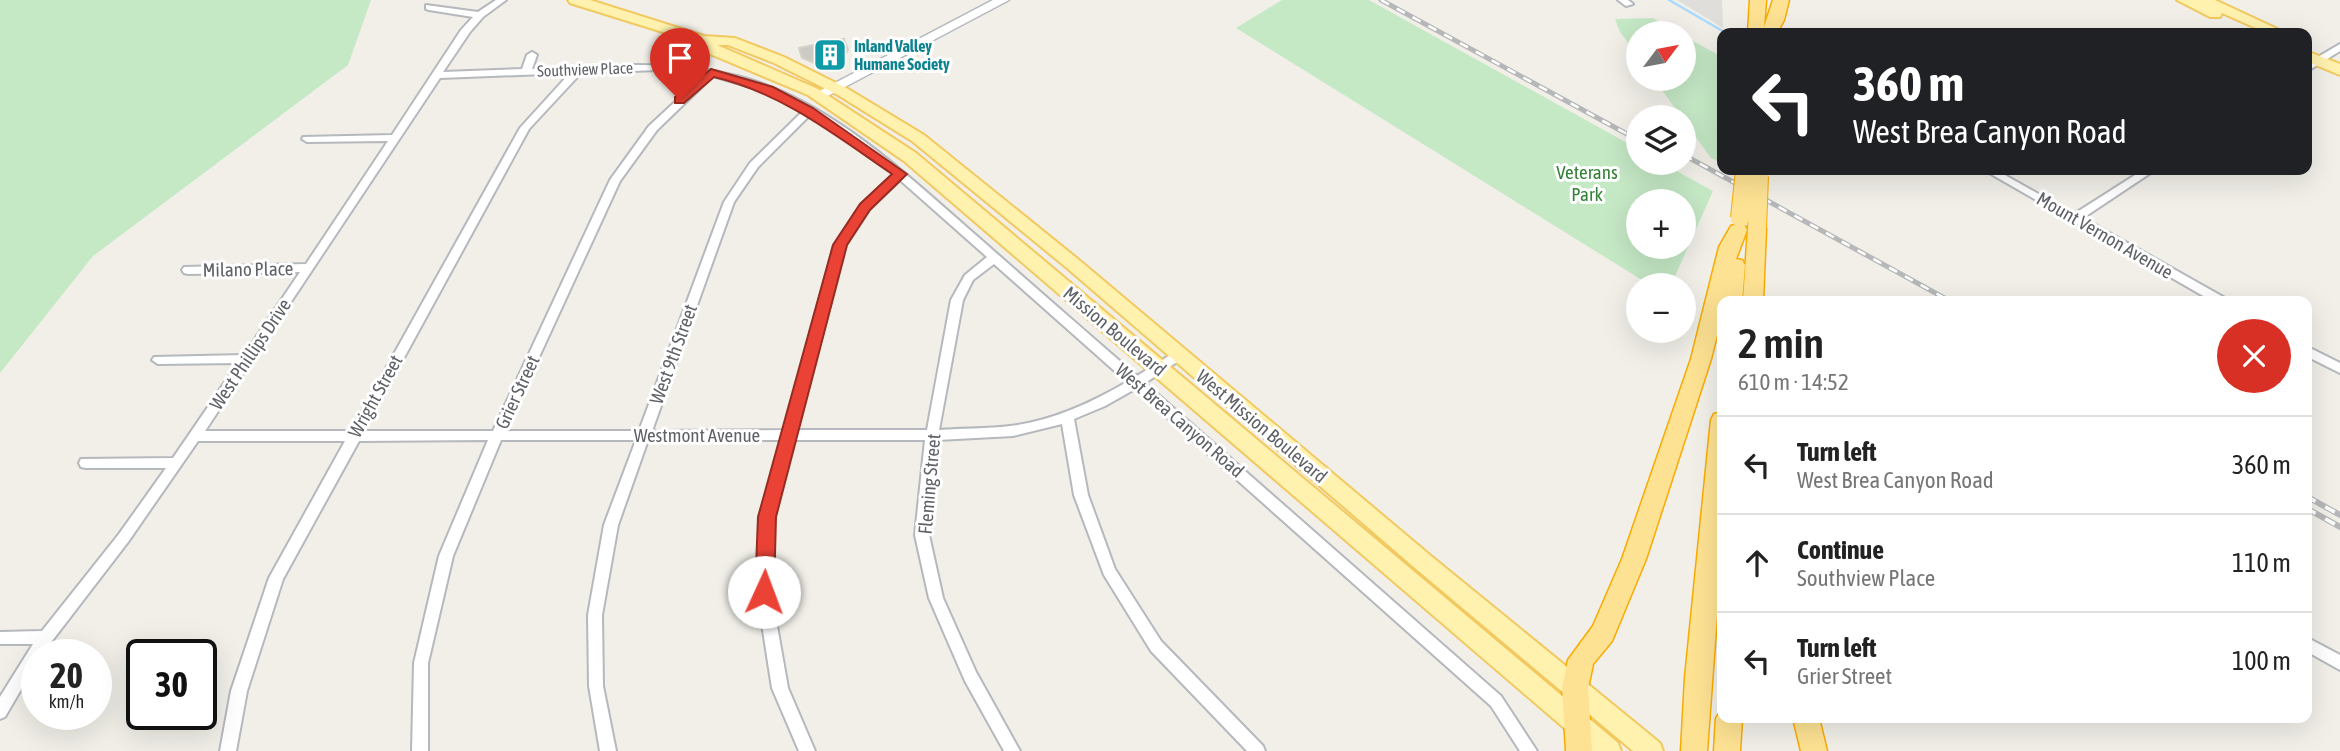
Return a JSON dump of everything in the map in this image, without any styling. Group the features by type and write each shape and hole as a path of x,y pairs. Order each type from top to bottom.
{"highway":[{"path":"1756,28 1758,0"},
{"path":"1769,28 1770,0"},
{"path":"1772,28 1781,0"},
{"path":"1733,296 1754,175"},
{"path":"1745,226 1752,296"},
{"path":"1578,751 1574,722 1575,688 1581,660 1603,633 1634,559 1701,359 1729,247 1745,226"},
{"path":"1694,751 1717,474"},
{"path":"1727,751 1728,723"},
{"path":"1806,723 1814,751"}],"main road":[{"name":"Mission Boulevard","path":"575,0 703,40 715,51 826,91 942,184 1609,751"},
{"path":"2183,0 2247,28"},
{"path":"2203,0 2267,28"},
{"path":"2323,57 2340,70"},
{"name":"West Mission Boulevard","path":"826,91 927,145 1646,747"},
{"path":"942,184 958,187 981,203 994,199"}],"street":[{"name":"West Phillips Drive","path":"0,712 46,638 133,526 196,436 466,30 502,0"},
{"path":"826,91 1003,0"},
{"path":"429,7 480,16"},
{"path":"526,71 532,55"},
{"name":"Southview Place","path":"437,75 658,67 711,73 768,90 809,110"},
{"name":"Wright Street","path":"228,751 239,691 276,578 525,128 579,69"},
{"name":"Grier Street","path":"420,751 421,663 446,556 497,435 615,180 653,128 711,73"},
{"name":"West Brea Canyon Road","path":"809,110 900,174 1496,701 1529,751"},
{"name":"West 9th Street","path":"608,751 596,686 595,615 611,525 729,202 754,165 809,110"},
{"path":"307,139 395,138"},
{"path":"807,751 780,688 764,592 767,517 840,245 864,207 900,174"},
{"name":"Mount Vernon Avenue","path":"1998,175 2212,296"},
{"path":"2075,218 2142,175"},
{"name":"Fleming Street","path":"995,257 969,278 957,300 932,435 922,535 936,598 970,676 1012,751"},
{"name":"Milano Place","path":"188,270 307,268"},
{"path":"2312,353 2340,369"},
{"name":"Westmont Avenue","path":"196,436 932,435 1013,431 1067,418 1117,395 1180,355"},
{"path":"158,360 246,359"},
{"path":"1067,418 1081,495 1110,572 1156,646 1257,751"},
{"path":"86,463 177,463"},
{"path":"0,638 46,638"},
{"path":"2312,647 2340,663"}],"shaded area":[{"path":"1677,0 1722,0 1723,28"}],"green space":[{"path":"0,0 371,0 348,65 93,256 0,373"},
{"name":"Veterans Park","path":"1282,0 1369,0 1626,142 1626,175 1684,175 1713,191 1696,229 1696,189 1626,189 1626,259 1683,259 1676,273 1631,273 1236,28"},
{"path":"1653,18 1658,21 1626,21 1626,40 1615,19"},
{"path":"1696,43 1717,54 1717,161 1711,158 1696,137 1696,105 1673,105 1663,91 1696,91"}],"building":[{"name":"Inland Valley Humane Society","path":"844,39 848,50 836,66 827,68 802,58 799,48"}],"waterway":[{"path":"1669,0 1717,28"}],"railway":[{"path":"1381,0 1626,133"},
{"path":"1696,162 1717,173"},
{"path":"1720,175 1941,296"},
{"path":"2312,499 2340,515"},
{"path":"2312,511 2340,527"}],"place":[{"name":"Inland Valley Humane Society","path":"830,55"}],"route":[{"path":"680,100 711,73 738,79 809,110 900,174 864,207 840,245 767,517 764,592"}]}
